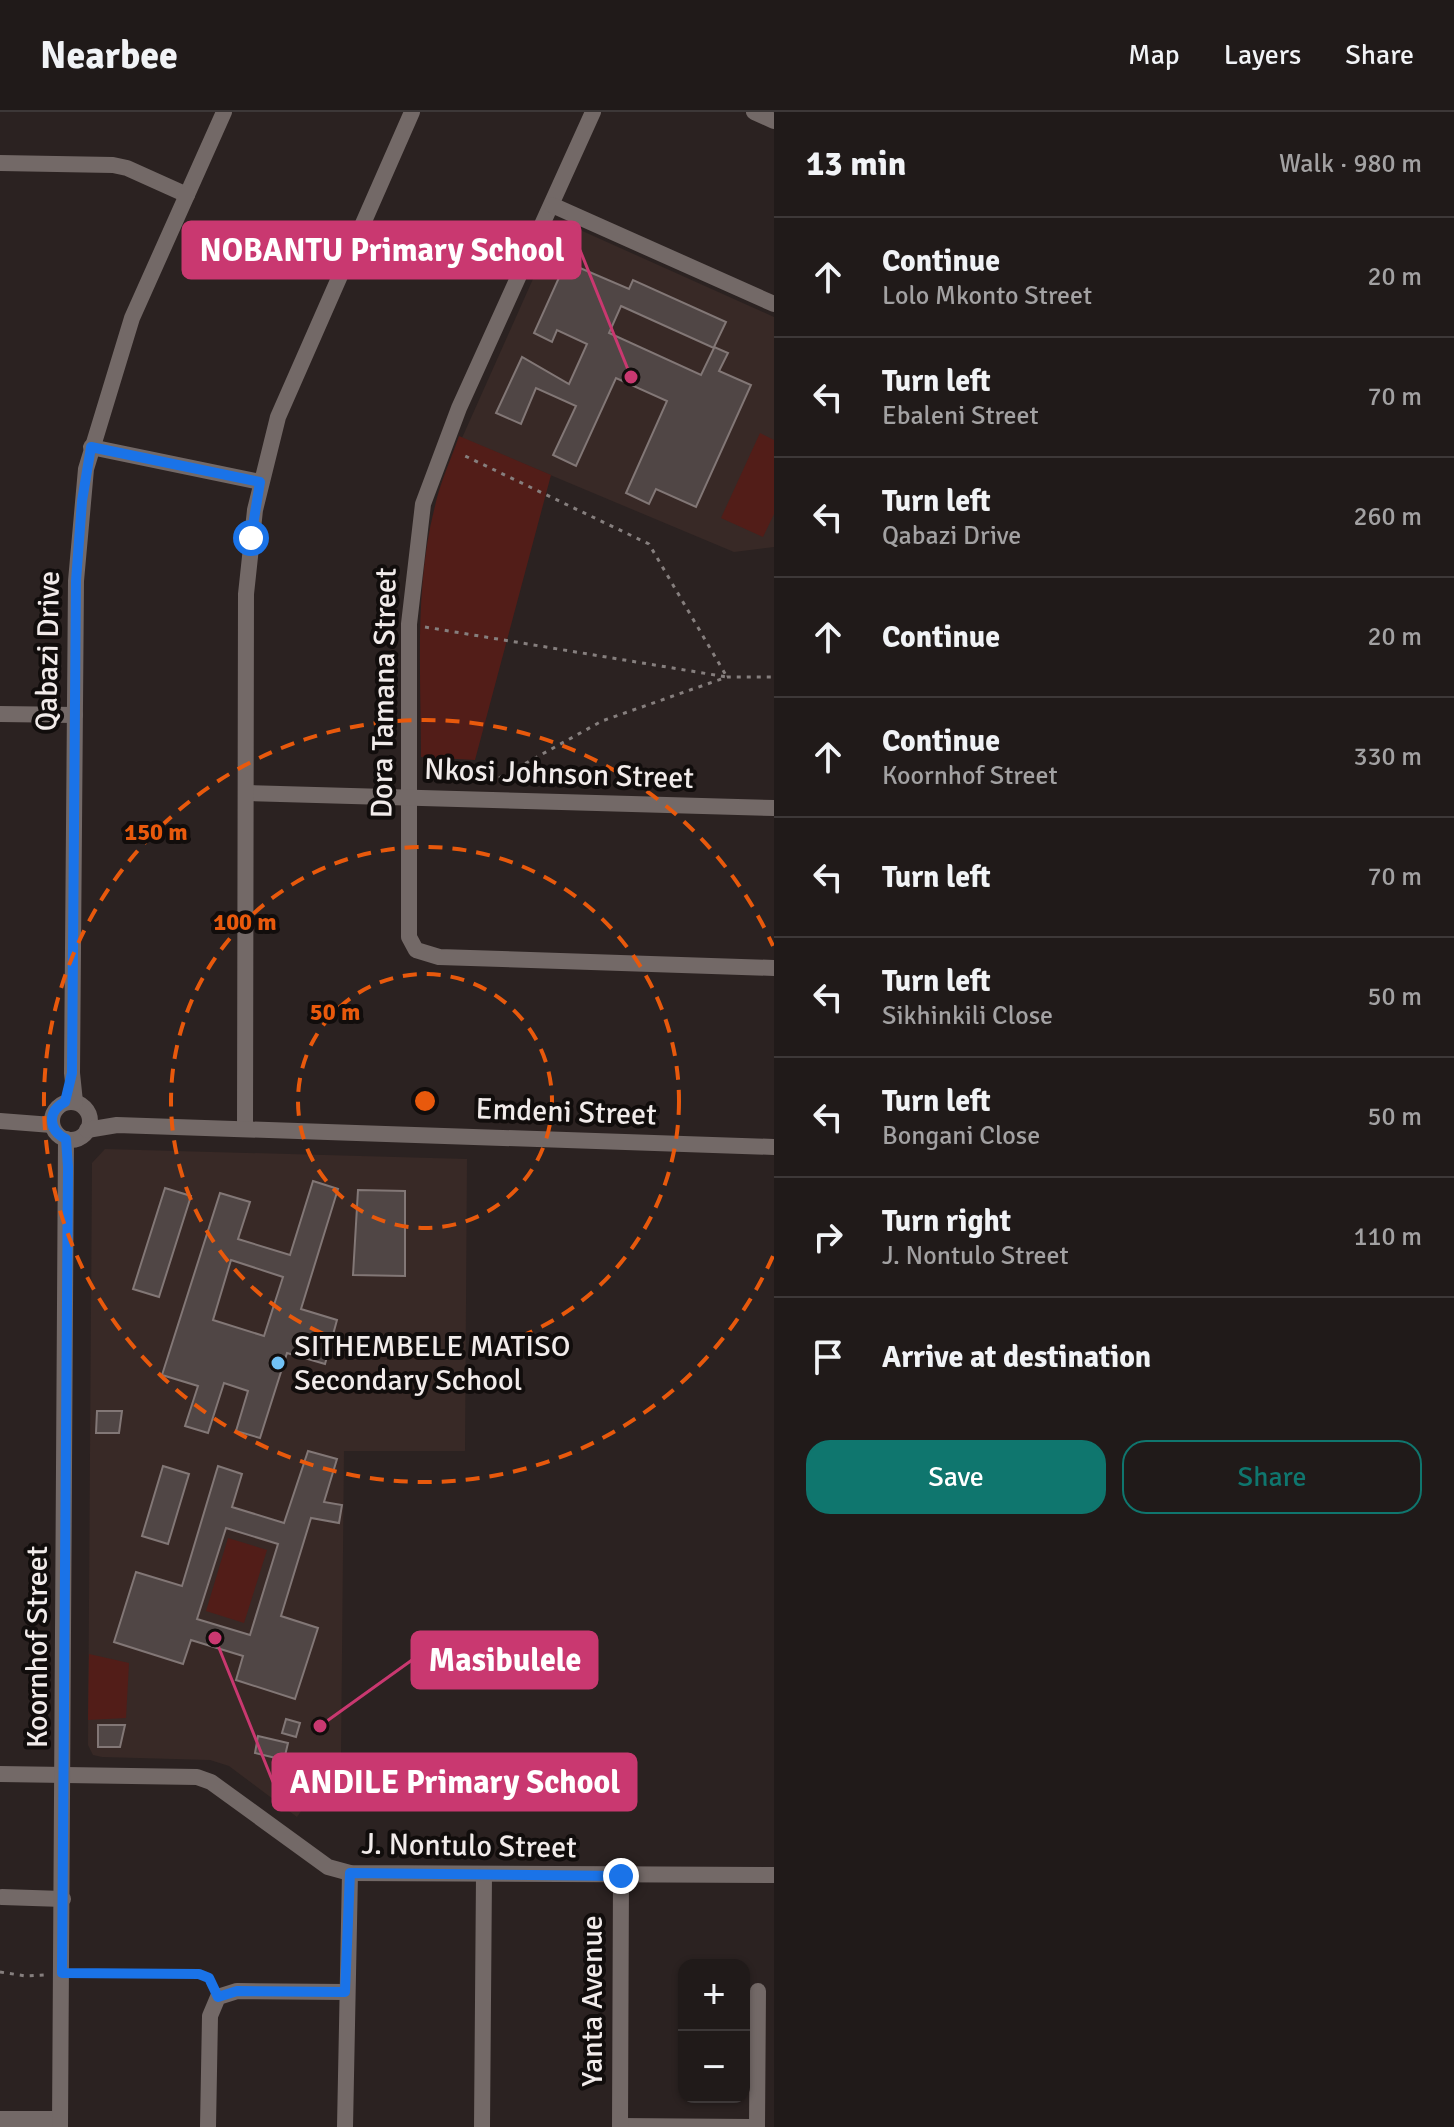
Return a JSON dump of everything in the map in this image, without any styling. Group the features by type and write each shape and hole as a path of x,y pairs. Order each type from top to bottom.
{"street":[{"name":"Qabazi Drive","path":"62,1110 72,1073 77,567 91,447 132,318 224,112"},
{"path":"245,1129 246,594 260,482 289,386 412,112"},
{"name":"Dora Tamana Street","path":"593,112 444,446 420,523 409,624 409,937 416,950 424,954 774,968"},
{"path":"754,112 774,121"},
{"path":"0,163 113,165 127,168 187,195"},
{"path":"552,205 774,304"},
{"path":"91,447 260,482"},
{"path":"0,714 75,715"},
{"name":"Nkosi Johnson Street","path":"246,793 774,808"},
{"path":"0,1121 22,1122 62,1110"},
{"path":"62,1110 80,1131"},
{"path":"62,1110 80,1131"},
{"name":"Emdeni Street","path":"80,1131 117,1125 774,1147"},
{"name":"Koornhof Street","path":"60,2123 68,1167 80,1131"},
{"name":"J. Nontulo Street","path":"0,1774 185,1776 211,1782 328,1867 350,1873 774,1875"},
{"path":"345,2127 345,1992 350,1873"},
{"path":"482,2127 484,1875"},
{"name":"Yanta Avenue","path":"620,2126 621,1876"},
{"path":"2,1897 63,1899"},
{"path":"208,2127 210,2016 218,1997 237,1991 345,1992"},
{"path":"757,2127 758,1991"},
{"path":"0,2119 60,2123"},
{"path":"620,2126 750,2127"}],"path":[{"path":"444,446 649,544 727,677"},
{"path":"409,624 727,677 774,677"},
{"path":"499,778 602,721 727,677"},
{"path":"0,1972 26,1976 62,1973 199,1974 209,1978 218,1997"}],"shaded area":[{"path":"569,225 774,317 774,547 734,552 462,438 553,234"},
{"path":"760,433 774,440 774,514 763,537 721,518"},
{"path":"459,436 551,475 475,760 421,757 420,631 424,568 437,497"},
{"path":"105,1149 467,1159 465,1451 344,1451 341,1755 297,1817 229,1766 210,1760 102,1757 93,1755 88,1745 92,1163"},
{"path":"228,1538 267,1550 244,1623 206,1611"},
{"path":"89,1654 129,1663 126,1718 88,1720"}],"building":[{"path":"566,262 629,289 633,280 726,322 714,347 728,353 719,371 751,385 696,507 656,489 649,504 626,493 667,401 616,378 576,466 553,455 576,406 536,388 521,424 496,413 522,357 569,384 587,344 557,330 552,342 534,333","holes":["621,306 714,348 701,375 609,333"]},
{"path":"313,1181 338,1189 301,1309 337,1320 325,1364 287,1353 260,1438 236,1431 248,1391 224,1383 208,1433 185,1426 198,1386 162,1375 220,1193 250,1202 238,1239 290,1255","holes":["231,1260 283,1277 264,1336 213,1320"]},
{"path":"165,1188 191,1196 159,1297 133,1289"},
{"path":"358,1190 405,1191 405,1276 353,1275"},
{"path":"97,1411 122,1411 119,1433 96,1433"},
{"path":"308,1451 337,1459 324,1502 342,1505 339,1523 311,1518 281,1616 318,1628 295,1699 236,1680 243,1656 191,1640 183,1664 114,1642 136,1572 182,1586 218,1466 242,1474 232,1507 284,1523","holes":["226,1528 278,1544 250,1635 197,1619"]},
{"path":"163,1466 189,1474 168,1544 142,1536"},
{"path":"286,1719 300,1723 296,1737 282,1733"},
{"path":"98,1725 125,1725 120,1747 98,1747"},
{"path":"258,1736 288,1743 284,1760 255,1753"}],"place":[{"name":"NOBANTU Primary School","path":"631,377"},
{"name":"SITHEMBELE MATISO Secondary School","path":"278,1363"},
{"name":"ANDILE Primary School","path":"215,1638"},
{"name":"Masibulele","path":"320,1726"}],"route":[{"path":"251,538 260,482 91,447 82,501 76,581 72,1073 65,1102 52,1115 54,1130 66,1139 68,1167 62,1973 199,1974 209,1978 218,1997 237,1991 345,1992 350,1873 621,1876"}]}
